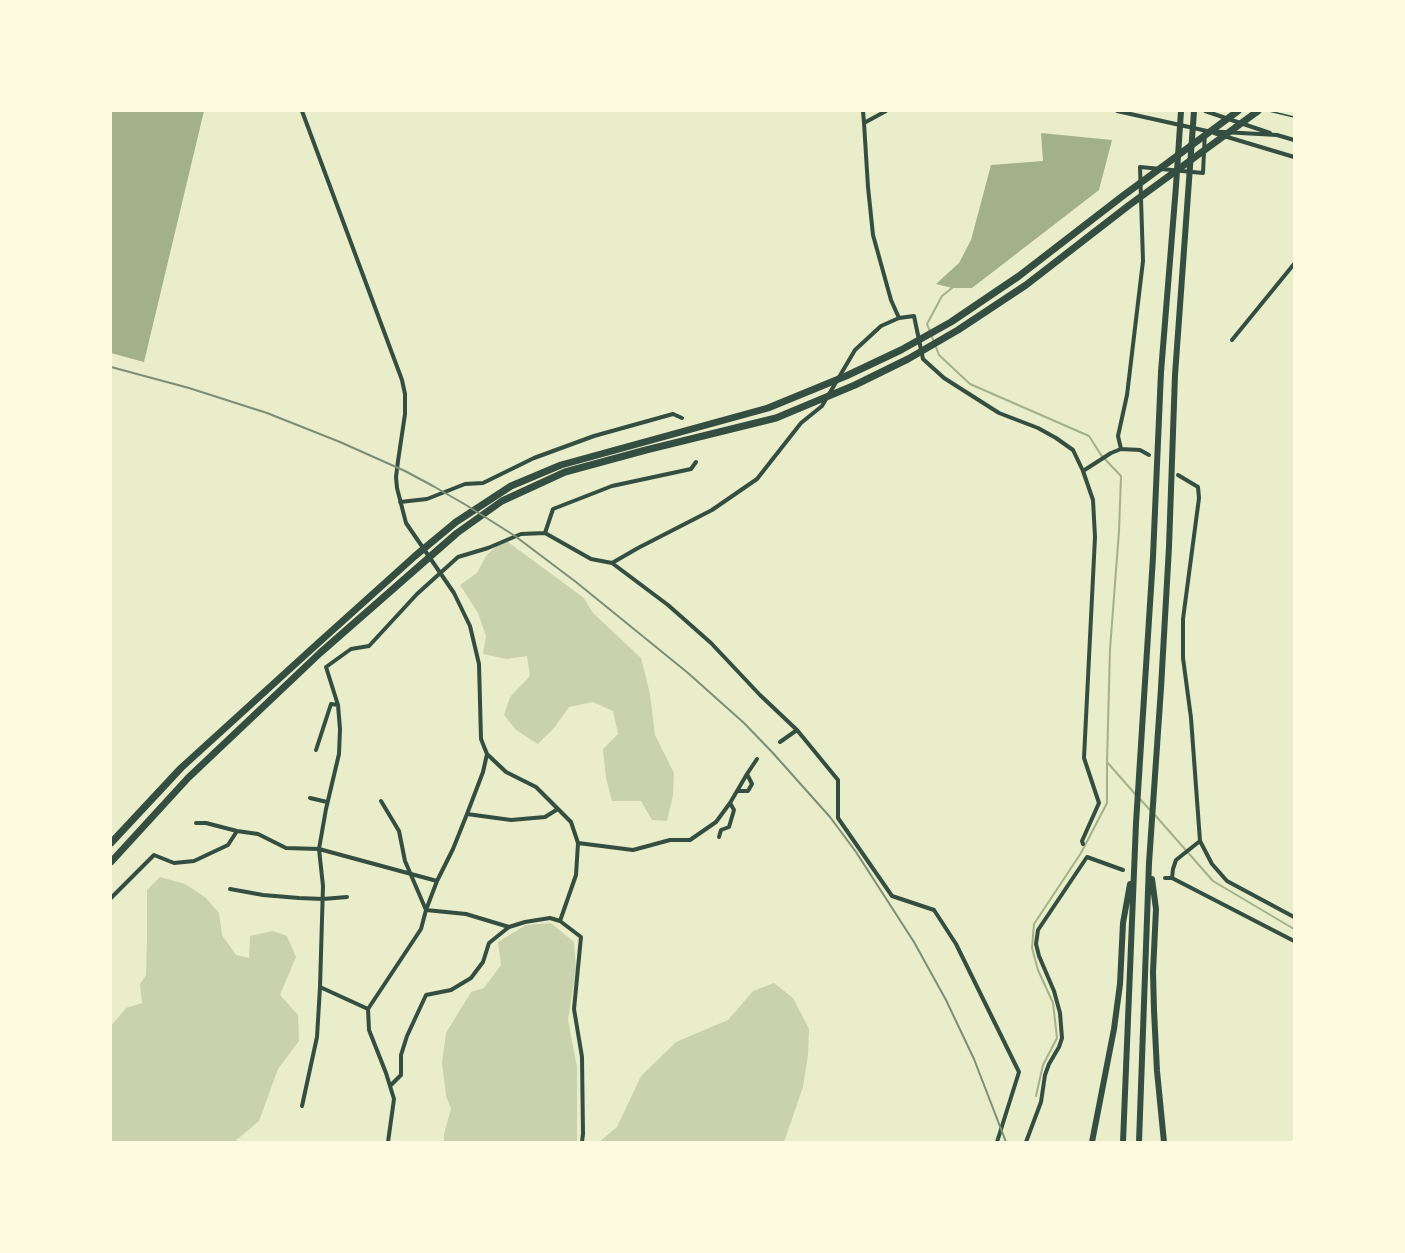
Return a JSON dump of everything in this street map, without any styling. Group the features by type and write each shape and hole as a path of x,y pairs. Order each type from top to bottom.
{"highway":[{"path":"1122,1142 1134,860 1153,557 1161,372 1181,111"},
{"path":"1139,1142 1150,838 1168,559 1175,375 1194,111"},
{"path":"111,843 181,768 323,638 456,522 511,486 561,465 768,408 901,350 951,322 1019,276 1238,111"},
{"path":"111,862 188,778 320,653 457,533 502,501 565,472 776,418 855,385 908,359 958,330 1026,285 1257,111"},
{"path":"1092,1142 1114,1029 1123,923 1134,860"},
{"path":"1149,863 1156,909 1154,1010 1164,1142"}],"street":[{"path":"302,111 402,380 405,414 396,477 400,502 406,523 454,593 470,626 479,664 481,739 487,754 506,772 536,787 571,822 578,843 576,875 560,921"},
{"path":"863,111 873,235 891,300 899,318"},
{"path":"864,123 886,111"},
{"path":"1117,111 1205,130 1294,157"},
{"path":"1205,111 1294,140"},
{"path":"1205,130 1277,135"},
{"path":"1121,449 1118,436 1127,395 1143,261 1140,167 1203,173 1205,130"},
{"path":"1232,340 1294,264"},
{"path":"612,563 712,510 757,479 801,423 822,406 855,350 881,326 899,318 914,316 923,359 944,378 999,414 1038,428 1073,450 1093,500 1095,537 1084,758 1099,803 1082,841 1083,844"},
{"path":"400,502 427,499 465,484 483,483 534,458 594,436 673,414 682,418"},
{"path":"1083,471 1110,453 1121,449 1140,450 1149,455"},
{"path":"545,533 554,509 612,486 691,469 696,462"},
{"path":"1178,475 1198,487 1199,498 1184,607 1183,658 1191,718 1200,841 1212,864 1227,881 1294,917"},
{"path":"302,1106 317,1037 323,899 320,849 327,802 339,754 338,705 326,668 351,649 369,646 417,594 458,557 488,548 521,534 545,533 591,559 612,563 668,605 711,643 760,695 798,730 838,780 838,818 892,896 934,910 956,944 1019,1072 997,1142"},
{"path":"316,750 331,704 338,705"},
{"path":"780,742 798,730"},
{"path":"388,1142 394,1099 369,1030 368,1009 421,929 437,881 453,849 483,772 487,754"},
{"path":"578,843 633,850 670,840 690,840 716,822 757,759"},
{"path":"737,791 748,791 752,784 747,774"},
{"path":"310,798 327,802"},
{"path":"381,801 399,831 405,861 426,909"},
{"path":"719,837 721,830 729,827 734,810 730,803"},
{"path":"467,814 511,820 545,817 558,809"},
{"path":"196,824 258,834 286,848 320,849 437,881"},
{"path":"111,898 154,855 174,863 194,861 228,845 237,831"},
{"path":"1172,878 1176,860 1200,841"},
{"path":"1026,1142 1041,1102 1045,1074 1062,1038 1060,1013 1054,991 1036,944 1038,930 1087,857 1123,870"},
{"path":"1165,878 1172,878 1294,941"},
{"path":"230,889 263,895 323,899 347,897"},
{"path":"426,909 466,914 509,927"},
{"path":"390,1086 401,1075 401,1055 426,995 451,990 471,978 483,963 489,943 509,927 550,918 560,921 582,937 574,1009 582,1057 582,1142"},
{"path":"320,987 368,1009"}],"path":[{"path":"1269,111 1294,117"}],"shaded area":[{"path":"111,111 204,111 144,362 111,353"},
{"path":"1041,133 1112,140 1099,190 972,288 952,288 936,284 959,263 971,240 991,165 1043,161"},
{"path":"504,539 584,598 593,613 641,658 650,694 655,735 674,773 673,795 667,821 652,820 641,801 612,801 606,778 603,749 618,734 613,711 593,702 569,707 554,728 538,744 516,730 504,715 510,697 530,676 527,656 507,659 483,654 486,636 478,613 460,585 477,573 486,556"},
{"path":"160,877 185,884 205,897 219,913 222,935 236,955 249,958 250,936 273,931 287,936 296,957 280,995 298,1015 299,1041 278,1069 259,1121 234,1142 111,1142 111,1026 126,1008 142,1003 140,984 146,975 147,890"},
{"path":"551,923 574,942 576,969 568,1020 577,1067 577,1142 444,1142 451,1109 446,1096 442,1062 446,1033 471,992 484,988 501,965 498,942 526,925"},
{"path":"774,983 793,998 809,1029 803,1087 784,1142 599,1142 617,1127 641,1076 676,1042 728,1020 753,991"}],"waterway":[{"path":"952,288 942,296 927,324 939,355 970,384 1089,436 1101,455 1121,476 1110,649 1107,762 1136,795"},
{"path":"1036,1096 1043,1065 1057,1038 1053,1003 1038,970 1032,948 1034,924 1081,853 1107,803 1107,763"},
{"path":"1140,799 1150,810"},
{"path":"1154,814 1213,881 1294,929"}],"railway":[{"path":"111,367 189,388 267,413 405,471 515,536 576,582 688,673 744,723 772,752 830,817 856,852 914,942 946,1000 974,1059 1006,1142"}]}
